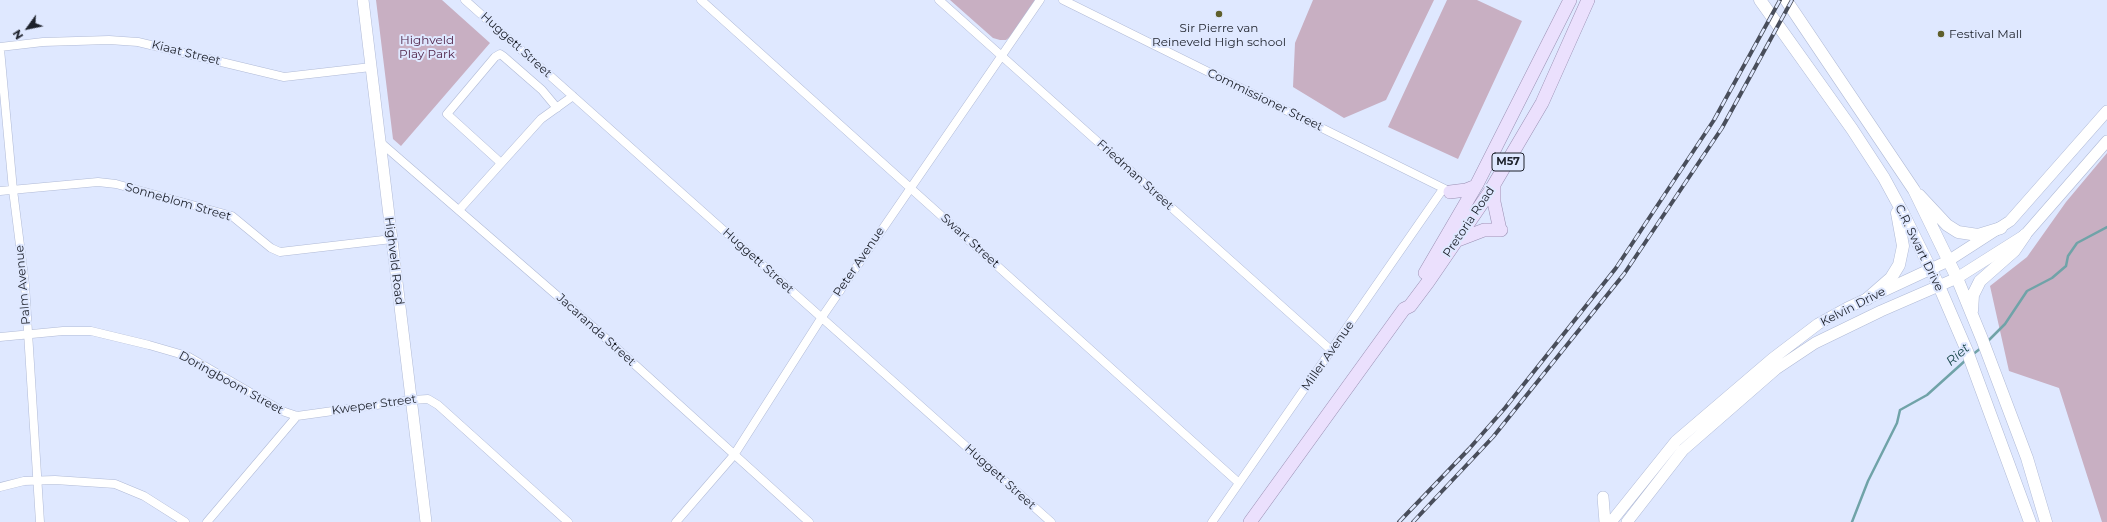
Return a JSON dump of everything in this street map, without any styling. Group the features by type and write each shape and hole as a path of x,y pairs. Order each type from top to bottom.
{"main road":[{"name":"Pretoria Road","path":"1250,522 1404,309 1406,303 1476,186 1570,0"},
{"name":"Pretoria Road","path":"1404,309 1410,306 1428,282 1494,185 1542,103 1588,0"},
{"name":"C.R. Swart Drive","path":"1760,0 1852,129 1884,178 1939,286 1967,350 2030,522"},
{"name":"C.R. Swart Drive","path":"1786,0 1914,190 1957,278 1982,339 2026,458 2046,522"},
{"path":"1867,299 1891,278 1899,265 1903,254 1901,229 1884,178"},
{"path":"1458,240 1484,230 1500,230 1494,202 1494,185"},
{"path":"1447,190 1466,190 1476,186"},
{"path":"1914,190 1947,225 1958,232 1966,235 1978,235 2001,228"},
{"path":"1972,315 1973,294 1977,286 2014,251 2025,235"}],"street":[{"name":"Highveld Road","path":"363,0 426,522"},
{"name":"Huggett Street","path":"465,0 1051,522"},
{"name":"Swart Street","path":"701,0 1239,483"},
{"name":"Friedman Street","path":"939,0 1332,351"},
{"name":"Peter Avenue","path":"676,522 734,456 822,317 1040,0"},
{"name":"Commissioner Street","path":"1063,0 1468,200 1479,208"},
{"name":"Kiaat Street","path":"0,48 43,42 109,40 138,42 284,77 371,67"},
{"name":"Palm Avenue","path":"0,48 13,190 25,285 36,480 40,522"},
{"path":"501,163 447,114 495,57 500,54 503,56 542,90 556,108"},
{"path":"459,210 541,119 573,96"},
{"name":"Kelvin Drive","path":"1611,522 1676,441 1772,359 1818,324 1948,261 2010,221 2027,204 2107,111"},
{"name":"Kelvin Drive","path":"1627,522 1683,450 1776,368 1815,343 1881,311 1957,278 2025,235 2107,141"},
{"name":"Jacaranda Street","path":"380,142 592,326 734,456 809,522"},
{"name":"Sonneblom Street","path":"0,191 98,182 116,184 232,216 271,248 280,252 392,239"},
{"name":"Miller Avenue","path":"1212,522 1447,190"},
{"name":"Doringboom Street","path":"0,337 72,330 97,332 175,352 193,359 282,411 297,416"},
{"name":"Kweper Street","path":"297,416 428,399 438,405 568,522"},
{"path":"207,522 297,416"},
{"path":"0,487 36,480 101,482 122,486 144,496 185,522"},
{"path":"1603,497 1604,522"}],"green space":[{"name":"Highveld Play Park","path":"376,0 442,0 490,43 401,146 393,139"},
{"path":"950,0 1035,0 1011,36 1006,40 1000,40 993,38"},
{"path":"1313,0 1434,0 1386,100 1344,118 1293,87 1295,43"},
{"path":"1447,0 1477,0 1522,21 1458,159 1388,127"},
{"path":"2107,153 2107,522 2102,522 2059,388 2009,371 1990,286 2027,257 2066,202"}],"waterway":[{"name":"Riet","path":"1987,342 2005,324 2027,291 2052,278 2066,266 2068,256 2077,243 2107,227"},
{"name":"Riet","path":"1972,355 1981,348"},
{"name":"Riet","path":"1852,522 1868,481 1897,423 1900,410 1927,395 1967,359"}],"railway":[{"path":"1399,522 1469,449 1505,408 1616,268 1714,120 1780,0"},
{"path":"1413,522 1493,437 1624,274 1722,128 1792,0"}],"place":[{"name":"Sir Pierre van Reineveld High school","path":"1219,14"},
{"name":"Festival Mall","path":"1941,34"}]}
